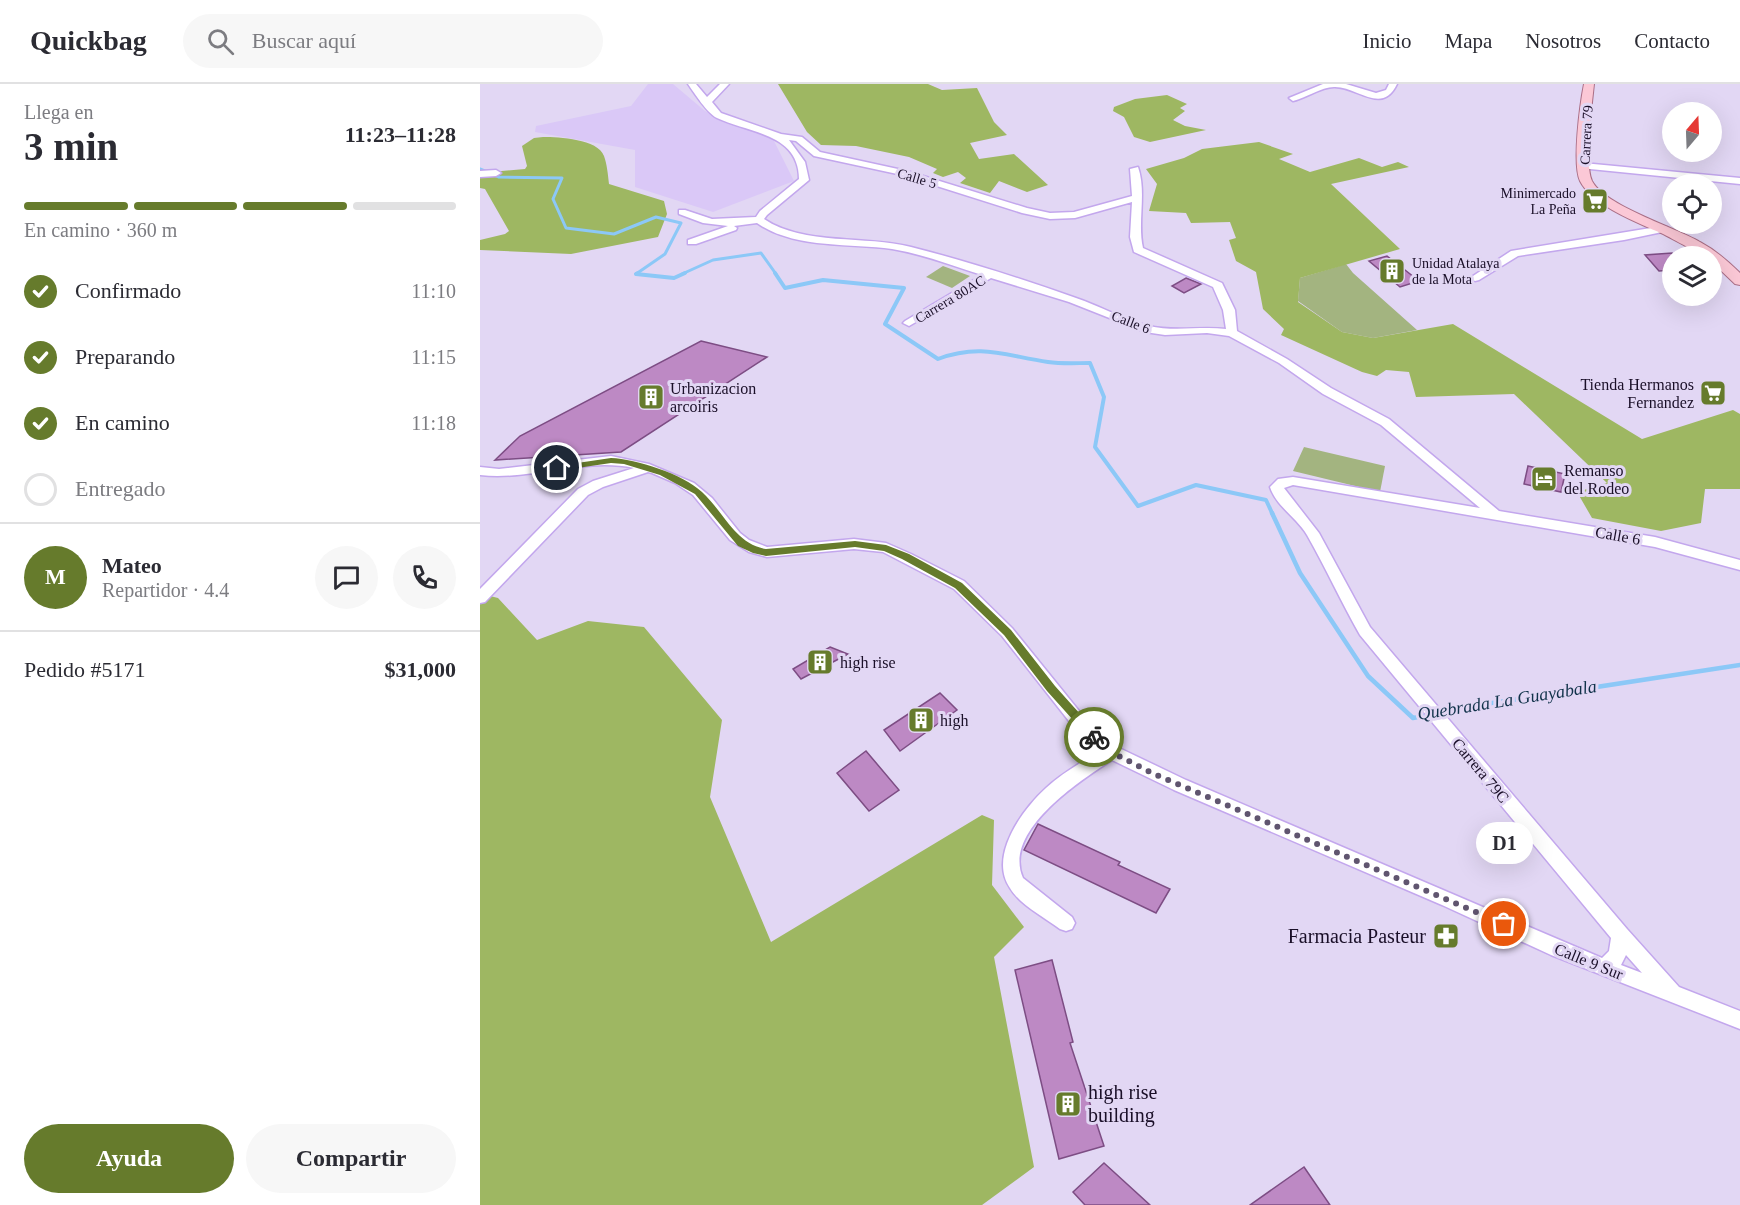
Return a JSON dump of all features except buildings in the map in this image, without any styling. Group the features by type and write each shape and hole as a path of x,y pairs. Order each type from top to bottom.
{"main road":[{"name":"Carrera 79","path":"1589,84 1583,166 1586,180 1599,195 1616,206 1662,229"},
{"name":"Carrera 79","path":"1672,234 1710,253 1740,280"}],"street":[{"name":"Calle 5","path":"692,84 718,115 779,136 799,139 817,154 904,173 1025,211 1050,216 1075,215 1104,205 1137,198"},
{"path":"706,103 725,84"},
{"path":"1293,98 1332,84 1345,85 1369,95 1385,95 1391,91 1393,84"},
{"path":"692,242 755,220 804,180 805,175 800,163 791,148 779,136"},
{"path":"1583,166 1740,181"},
{"path":"1135,169 1137,198 1135,237 1138,250 1218,285 1229,310 1232,333"},
{"path":"480,174 496,173"},
{"path":"682,212 711,224 755,220"},
{"name":"Calle 6","path":"755,220 775,230 805,237 895,245 1073,300 1145,329 1165,332 1207,330 1232,333 1283,361 1327,391 1385,423 1495,514"},
{"path":"1475,278 1515,253 1662,229"},
{"name":"Carrera 80AC","path":"909,323 991,274"},
{"name":"Calle 9 Sur","path":"480,471 511,472 611,460 625,461 678,480 698,492 741,544 753,550 766,552 836,545 870,545 906,556 959,585 1007,632 1082,726 1111,752 1180,785 1602,967 1740,1020"},
{"path":"480,598 583,492 598,484 644,469"},
{"name":"Calle 6","path":"1283,482 1293,481 1655,542 1740,565"},
{"name":"Carrera 79C","path":"1283,482 1277,487 1279,494 1308,525 1365,631 1620,935 1674,995"},
{"path":"1066,923 1016,882 1011,867 1012,851 1044,801 1111,752"},
{"path":"1602,967 1612,963 1616,958 1620,935"}],"shaded area":[{"path":"648,84 673,84 705,111 773,139 794,181 713,212 635,187 635,150 535,132 536,126 631,106"}],"green space":[{"path":"778,84 928,84 942,90 977,88 994,122 1007,135 970,143 979,159 1014,154 1048,185 1027,192 999,181 990,193 960,183 966,178 958,172 943,177 933,173 937,169 909,157 856,146 821,145 807,132"},
{"path":"1167,95 1187,104 1180,108 1185,111 1173,120 1185,126 1206,130 1150,142 1134,137 1124,117 1113,111 1114,107 1135,99"},
{"path":"534,138 577,140 594,146 604,156 609,184 664,201 667,214 658,237 571,254 480,250 480,240 509,231 485,189 480,188 480,173 525,169 527,166 522,146"},
{"path":"1259,142 1293,154 1279,159 1310,172 1359,158 1382,167 1398,162 1409,167 1331,184 1400,249 1300,278 1298,302 1342,332 1373,338 1453,324 1642,439 1733,410 1740,414 1740,489 1705,489 1701,523 1661,531 1592,518 1577,492 1607,483 1514,394 1416,397 1409,372 1386,370 1377,376 1362,372 1281,335 1284,329 1263,309 1256,272 1236,261 1229,240 1236,238 1230,222 1191,223 1186,213 1149,211 1157,184 1146,169 1184,158 1202,149"},
{"path":"1346,264 1353,273 1417,330 1373,338 1342,332 1298,301 1300,278"},
{"path":"943,266 970,276 952,288 926,277"},
{"path":"1304,447 1385,466 1380,492 1293,471"},
{"path":"490,596 498,598 537,640 588,621 644,627 722,720 710,797 771,942 982,815 994,820 992,885 1024,927 994,957 1034,1167 982,1205 480,1205 480,604"}],"waterway":[{"name":"Quebrada La Guayabala","path":"480,169 499,177 562,178 553,199 566,228 614,234 656,217 681,223 665,254 636,274"},
{"name":"Quebrada La Guayabala","path":"682,274 713,260 761,253 776,274"},
{"name":"Quebrada La Guayabala","path":"636,274 674,278 685,273"},
{"name":"Quebrada La Guayabala","path":"775,273 785,288 823,280 904,288 885,324 938,359 953,354 981,351 1053,363 1090,363 1104,397 1095,447 1138,506 1196,485 1266,500 1273,515"},
{"name":"Quebrada La Guayabala","path":"1272,513 1300,573 1368,676 1413,718 1479,705 1740,665"}],"way so far":[{"path":"1094,737 1111,752 1154,774 1504,924"}],"place":[{"name":"Minimercado La Peña","path":"1595,201"},
{"name":"Unidad Atalaya de la Mota","path":"1392,271"},
{"name":"Tienda Hermanos Fernandez","path":"1713,393"},
{"name":"Urbanizacion arcoiris","path":"651,397"},
{"name":"Remanso del Rodeo","path":"1544,479"},
{"name":"high rise","path":"820,662"},
{"name":"high","path":"921,720"},
{"name":"D1","path":"1504,924"},
{"name":"Farmacia Pasteur","path":"1446,936"},
{"name":"high rise building","path":"1068,1104"}],"route":[{"path":"557,468 611,460 625,461 644,469 663,473 698,492 741,544 753,550 766,552 855,544 886,548 906,556 959,585 1007,632 1082,726 1094,737"}]}
